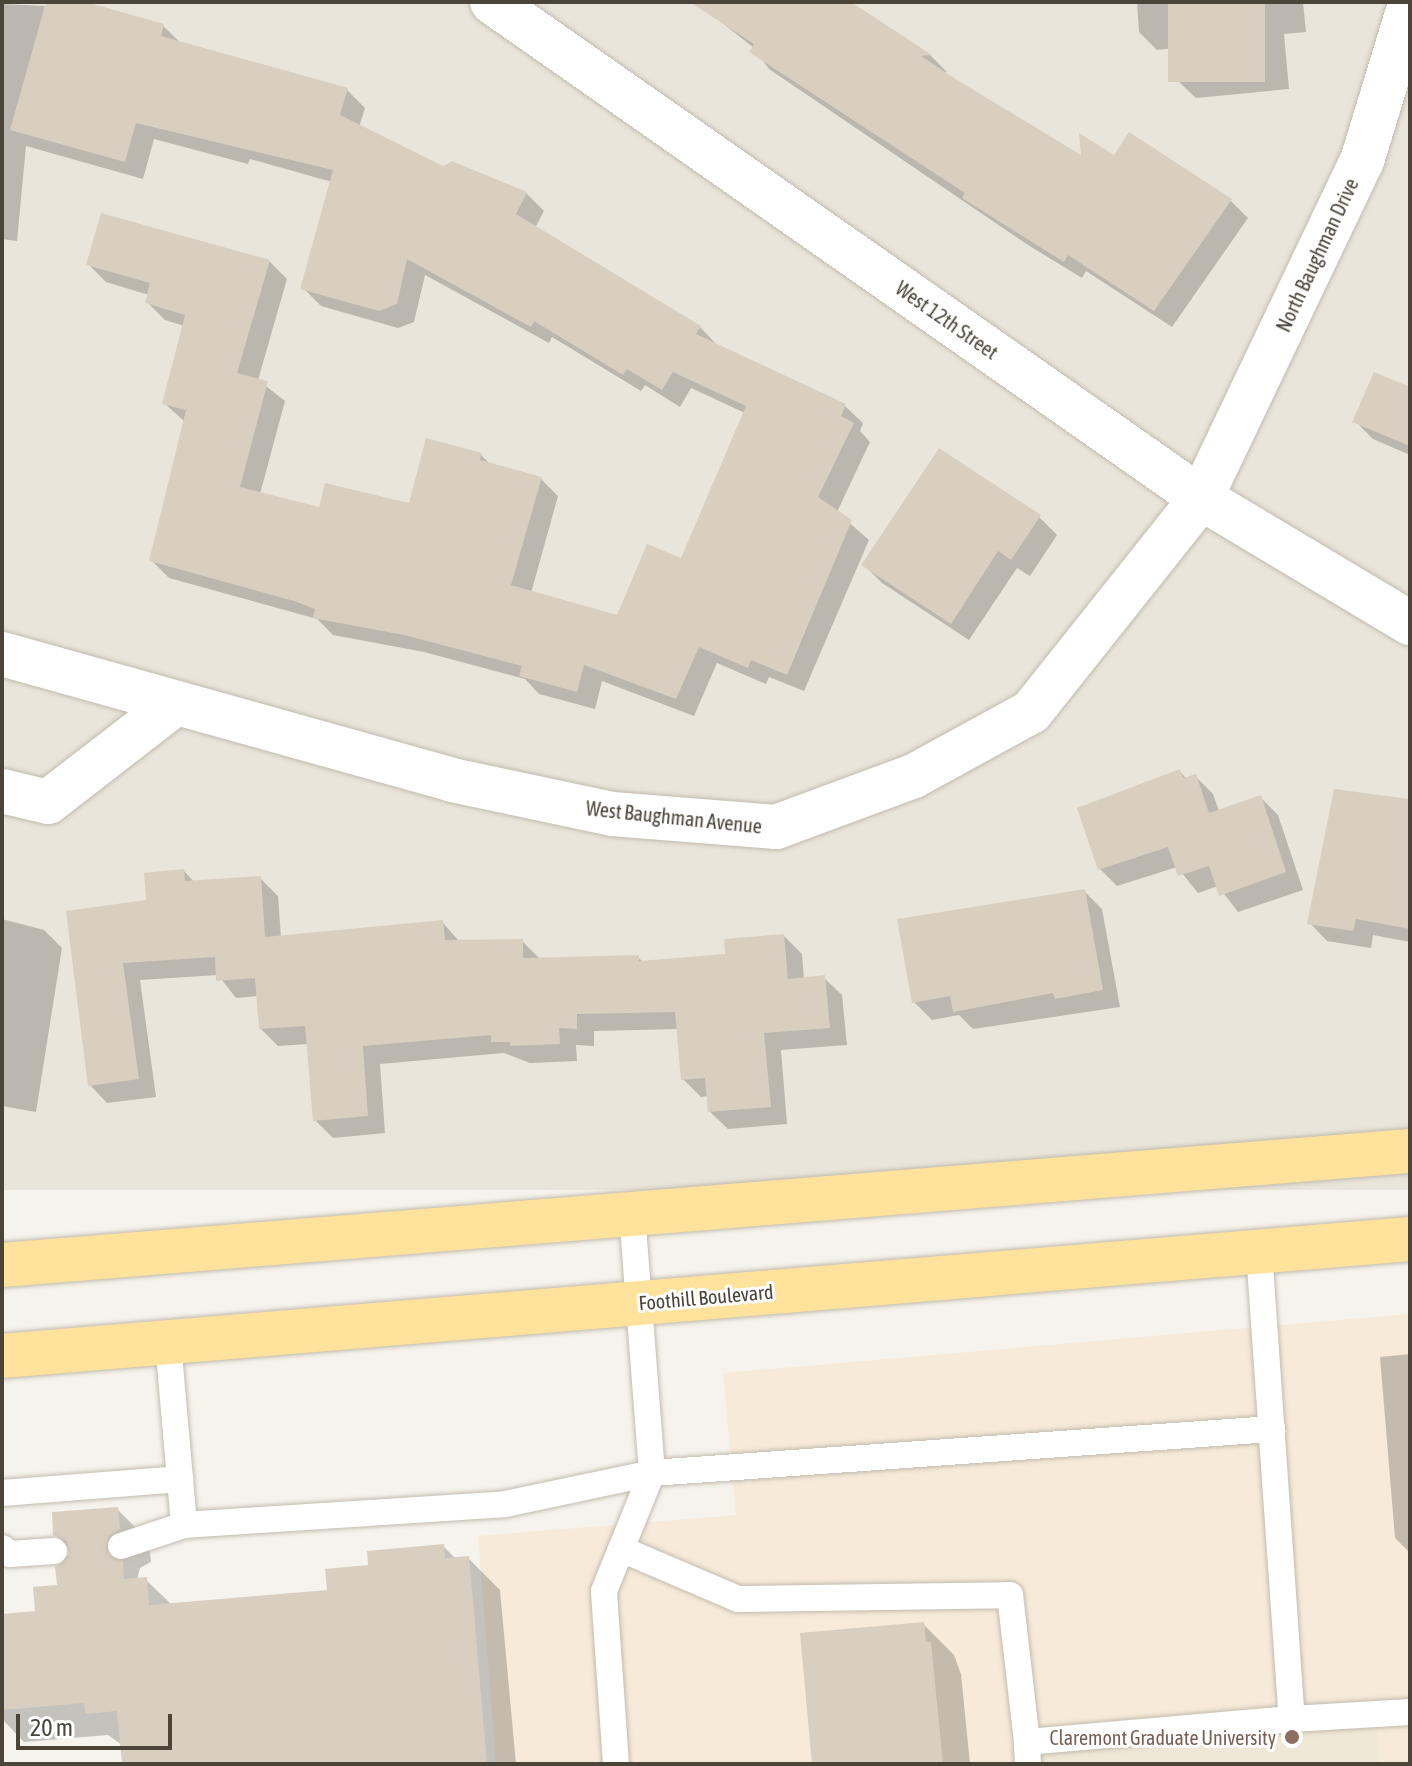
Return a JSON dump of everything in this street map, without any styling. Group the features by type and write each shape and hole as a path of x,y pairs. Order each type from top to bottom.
{"main road":[{"path":"2,1265 1410,1151"},
{"name":"Foothill Boulevard","path":"2,1356 1410,1239"}],"street":[{"name":"West 12th Street","path":"492,2 1201,498 1410,623"},
{"name":"North Baughman Drive","path":"1201,498 1362,161 1410,4"},
{"name":"West Baughman Avenue","path":"2,654 452,780 612,814 776,827 914,776 1031,712 1201,498"},
{"path":"2,791 48,802 176,703"}],"lane":[{"path":"616,1764 604,1591 652,1473 642,1303 632,1214"},
{"path":"1259,1251 1292,1719"},
{"path":"168,1342 184,1525"},
{"path":"121,1546 184,1525 505,1504 652,1473 1272,1429"},
{"path":"2,1494 180,1479"},
{"path":"2,1548 10,1554 54,1551"},
{"path":"621,1549 738,1599 1010,1595 1027,1753 1292,1719 1410,1712"}],"shaded area":[{"path":"2,2 1410,2 1410,1190 2,1190"},
{"path":"1410,1314 1410,1764 496,1764 478,1536 736,1515 723,1373"},
{"name":"Claremont Graduate University","path":"1376,1721 1380,1764 1037,1764 1036,1753"}],"building":[{"path":"46,2 86,2 164,24 161,36 348,88 340,115 443,166 452,161 527,192 516,214 701,326 696,334 846,404 841,416 854,423 818,497 852,520 787,675 751,660 748,668 699,647 676,699 584,665 577,692 519,676 522,666 404,635 313,618 315,609 294,601 149,561 186,410 162,404 185,315 145,303 150,283 86,265 101,213 270,260 237,373 268,381 240,487 319,507 325,483 409,503 426,438 482,453 480,460 542,477 511,585 617,615 647,544 681,558 746,406 673,372 662,390 627,369 623,375 534,321 531,327 407,259 397,304 379,311 300,289 333,170 136,123 125,162 10,130"},
{"path":"690,2 851,2 932,55 921,56 954,78 1081,155 1079,133 1114,155 1129,132 1232,199 1154,311 1068,255 1064,262 962,198 965,193 749,52 754,44"},
{"path":"1168,2 1265,2 1265,82 1168,82"},
{"path":"1374,372 1410,387 1410,446 1352,422"},
{"path":"939,448 1041,515 1011,560 998,551 951,624 861,565"},
{"path":"1180,769 1183,778 1196,774 1209,813 1261,795 1286,872 1219,896 1209,866 1178,876 1168,847 1098,870 1077,808"},
{"path":"1334,789 1410,799 1410,929 1356,919 1353,931 1307,924"},
{"path":"184,869 185,881 261,876 265,937 443,920 445,940 523,939 523,958 639,955 639,961 725,954 724,939 784,934 788,979 825,975 830,1028 764,1033 771,1107 708,1112 705,1078 681,1080 675,1012 577,1014 577,1029 559,1028 560,1044 510,1046 510,1042 491,1042 491,1035 363,1046 368,1116 313,1121 305,1026 259,1029 255,978 216,981 215,957 123,963 139,1079 88,1086 66,911 146,900 144,873"},
{"path":"1085,889 1103,990 1055,999 1053,993 953,1012 950,996 912,1003 897,919"},
{"path":"118,1507 120,1529 109,1536 106,1550 123,1561 124,1579 147,1577 149,1605 327,1590 325,1569 368,1565 367,1551 444,1544 445,1558 469,1556 487,1764 122,1764 117,1711 85,1714 84,1703 2,1710 2,1614 35,1611 33,1587 57,1585 55,1567 69,1557 67,1541 53,1535 52,1512"},
{"path":"924,1622 926,1642 931,1642 943,1764 812,1764 800,1633"}],"place":[{"name":"Claremont Graduate University","path":"1292,1737"}]}
